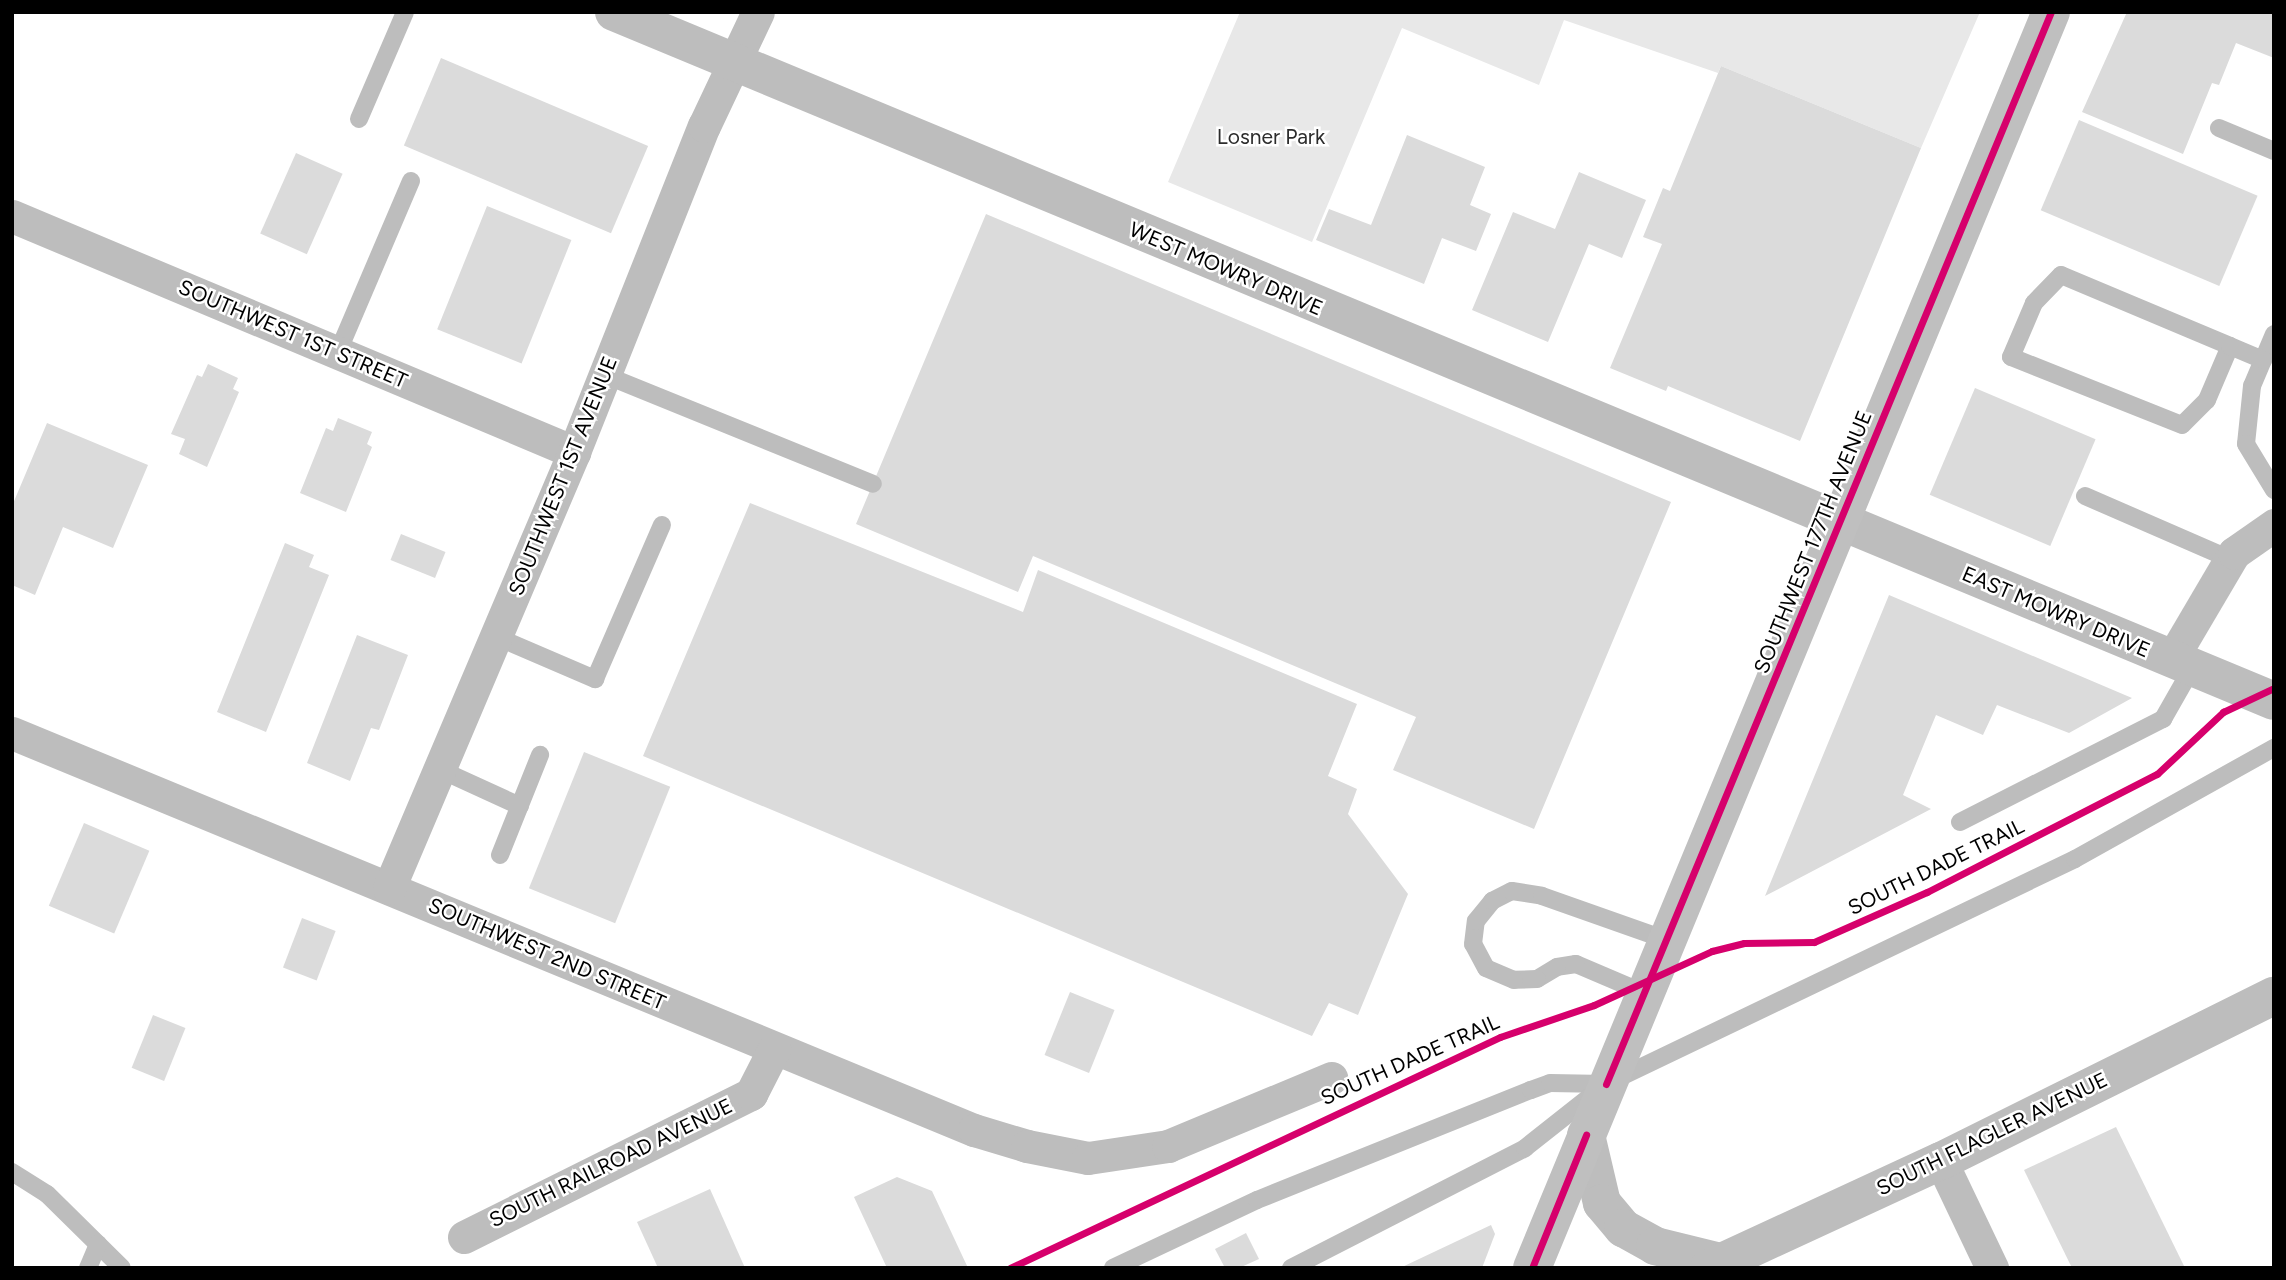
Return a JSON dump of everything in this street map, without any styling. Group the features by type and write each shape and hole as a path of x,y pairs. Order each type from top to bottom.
{"main road":[{"name":"SOUTHWEST 177TH AVENUE","path":"1532,1268 2051,12"}],"street":[{"name":"WEST MOWRY DRIVE","path":"614,12 1840,522"},
{"name":"SOUTHWEST 1ST AVENUE","path":"389,888 574,452 734,62 758,12"},
{"name":"SOUTHWEST 1ST STREET","path":"12,216 574,452"},
{"name":"EAST MOWRY DRIVE","path":"1840,522 2274,701"},
{"path":"2182,664 2230,559 2274,525"},
{"name":"SOUTHWEST 2ND STREET","path":"12,733 974,1130 1088,1158 1168,1146 1331,1078"},
{"name":"SOUTH FLAGLER AVENUE","path":"1714,1265 1941,1161 2274,996"},
{"name":"SOUTH RAILROAD AVENUE","path":"464,1237 751,1094 774,1049"},
{"path":"1586,1135 1602,1203 1623,1228 1655,1246 1714,1265"},
{"path":"1941,1161 1992,1268"}],"lane":[{"path":"359,120 405,12"},
{"path":"2218,128 2274,151"},
{"path":"338,352 411,181"},
{"path":"2230,346 2207,400 2182,425 2011,357 2034,303 2061,275 2230,346 2263,360"},
{"path":"2274,334 2252,386 2246,444 2274,490"},
{"path":"605,375 873,484"},
{"path":"2085,496 2230,559"},
{"path":"496,637 595,679 662,525"},
{"path":"1960,822 2163,719 2182,664"},
{"path":"1291,1268 1525,1148 1606,1084 2018,887 2274,748"},
{"path":"500,855 540,755"},
{"path":"439,769 520,806"},
{"path":"1644,993 1576,964 1557,967 1537,979 1514,980 1486,968 1474,944 1476,921 1492,901 1512,891 1542,896 1667,940"},
{"path":"1114,1268 1258,1200 1531,1090 1550,1083 1606,1084"},
{"path":"12,1172 47,1194 122,1268"},
{"path":"88,1268 98,1244"}],"green space":[{"name":"Losner Park","path":"1240,12 1980,12 1921,148 1721,66 1718,73 1564,20 1539,85 1402,28 1312,242 1168,182"}],"building":[{"path":"2127,12 2274,12 2274,58 2236,43 2219,85 2212,83 2183,154 2082,112"},
{"path":"441,58 648,146 611,233 404,145"},
{"path":"1721,66 1921,148 1800,441 1668,386 1666,391 1610,368 1662,244 1643,237 1663,188 1670,191"},
{"path":"2079,120 2258,196 2219,286 2041,210"},
{"path":"1407,135 1485,167 1470,205 1491,214 1476,251 1442,238 1424,284 1316,240 1329,209 1371,225"},
{"path":"296,153 343,174 307,254 260,233"},
{"path":"1579,172 1646,200 1622,258 1589,244 1548,342 1472,310 1513,212 1555,229"},
{"path":"487,206 571,240 522,363 437,329"},
{"path":"986,214 1671,502 1534,829 1393,770 1416,717 1033,556 1018,592 856,524"},
{"path":"208,364 238,378 233,389 239,392 207,467 179,454 185,439 171,434 197,375 202,377"},
{"path":"1975,388 2096,439 2050,546 1930,495"},
{"path":"338,418 372,432 367,444 372,447 346,512 300,493 326,428 333,431"},
{"path":"47,423 148,465 113,548 63,527 35,595 12,585 12,506"},
{"path":"750,503 1023,612 1038,570 1357,704 1328,776 1357,789 1348,814 1408,894 1358,1015 1329,1003 1312,1036 643,756"},
{"path":"401,534 446,552 435,578 391,560"},
{"path":"285,543 314,555 309,567 329,575 266,732 217,712"},
{"path":"1889,595 2132,698 2069,733 1997,705 1983,735 1936,715 1903,795 1931,809 1765,896"},
{"path":"357,635 408,655 379,730 371,728 350,781 307,763"},
{"path":"584,752 670,787 615,923 529,888"},
{"path":"84,823 149,851 114,934 49,906"},
{"path":"302,918 336,931 317,980 283,967"},
{"path":"1070,992 1115,1010 1089,1073 1045,1055"},
{"path":"153,1015 185,1028 164,1081 132,1068"},
{"path":"2116,1127 2185,1268 2072,1268 2024,1170"},
{"path":"897,1177 932,1191 968,1268 887,1268 854,1197"},
{"path":"710,1189 745,1268 658,1268 637,1222"},
{"path":"1491,1225 1495,1234 1482,1268 1400,1268"},
{"path":"1246,1233 1259,1259 1239,1268 1225,1268 1215,1249"}],"cycle path":[{"path":"1606,1084 2051,12"},
{"name":"SOUTH DADE TRAIL","path":"1010,1268 1500,1037 1594,1005 1712,951 1744,943 1814,942 1927,892 2157,774 2223,712 2274,688"},
{"path":"1532,1268 1586,1135"}]}
